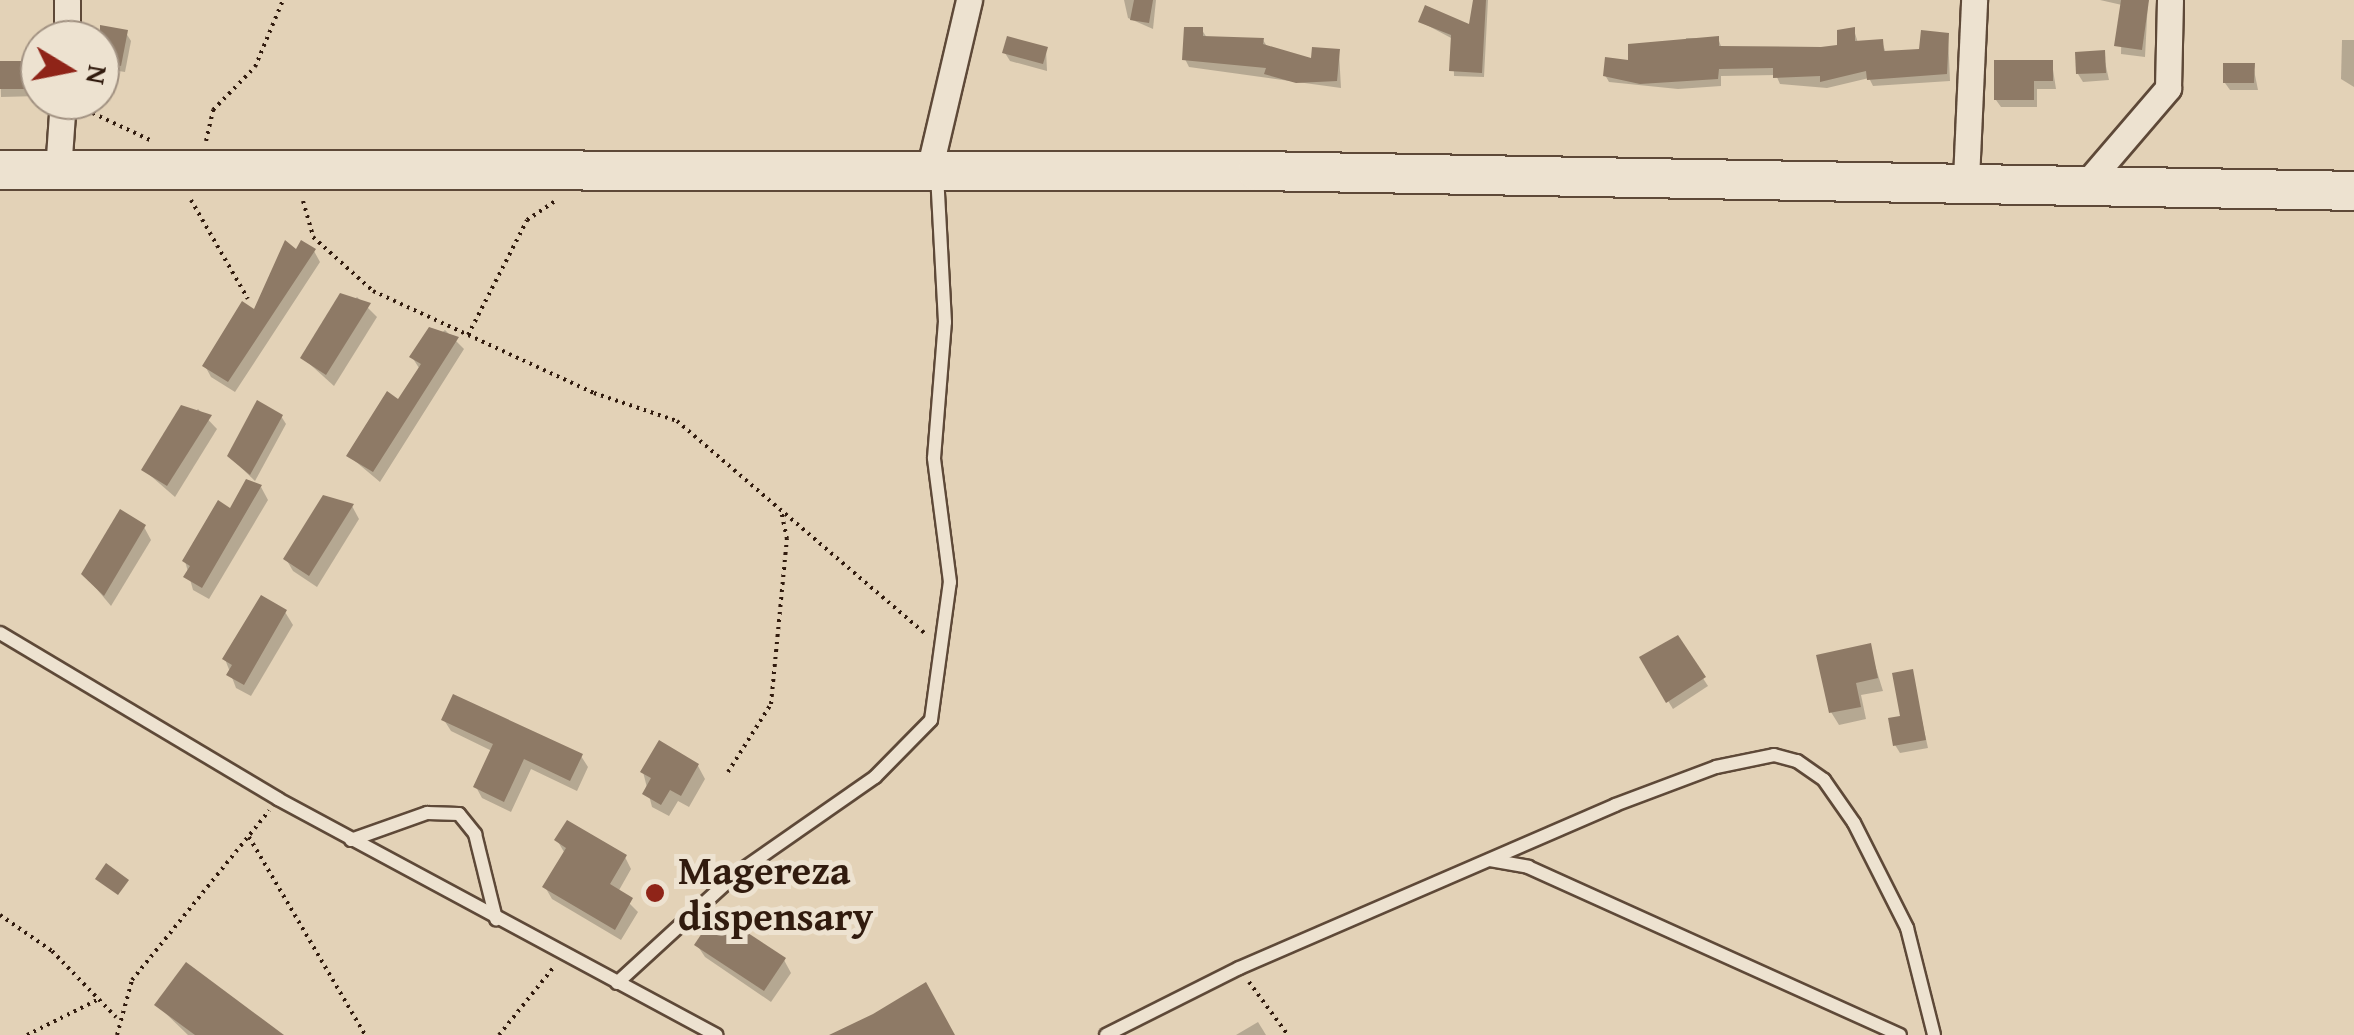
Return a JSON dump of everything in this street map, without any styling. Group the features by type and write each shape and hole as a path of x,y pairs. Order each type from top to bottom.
{"street":[{"path":"932,175 968,0"},
{"path":"1966,179 1974,0"},
{"path":"2085,185 2168,88 2170,0"},
{"path":"58,170 69,120"},
{"path":"0,170 181,174 932,175 1276,171 1966,179 2354,190"}],"lane":[{"path":"617,983 736,874 874,778 919,736 935,709 938,645 950,571 934,458 946,322 932,175"},
{"path":"0,634 351,840 717,1035"},
{"path":"1106,1035 1239,968 1488,860 1716,767 1761,756 1797,760 1824,780 1854,823 1908,928 1934,1035"},
{"path":"351,840 427,813 459,814 475,834 496,918"},
{"path":"1488,860 1528,867 1900,1035"}],"path":[{"path":"224,174 207,154 210,122 255,68 282,0"},
{"path":"107,120 152,141 181,174 248,298"},
{"path":"306,174 305,222 332,258 372,291 594,393 677,421 938,645"},
{"path":"468,335 527,220 575,194"},
{"path":"728,772 772,699 786,539 782,511"},
{"path":"117,1035 118,1019 151,953 278,799"},
{"path":"249,837 365,1035"},
{"path":"0,915 52,951 118,1019"},
{"path":"500,1035 563,955"},
{"path":"1239,968 1288,1035"},
{"path":"27,1035 98,999"}],"building":[{"path":"1134,0 1153,0 1149,23 1130,20"},
{"path":"1473,0 1486,0 1482,73 1449,71 1451,35 1418,22 1425,5 1469,24"},
{"path":"2121,0 2149,0 2142,50 2114,46"},
{"path":"1184,27 1203,27 1203,36 1264,38 1263,44 1311,58 1312,47 1340,49 1337,81 1296,83 1264,74 1266,68 1182,60"},
{"path":"1855,27 1855,41 1883,39 1884,51 1919,49 1921,30 1949,33 1947,74 1867,80 1866,71 1820,82 1820,76 1773,78 1773,68 1719,69 1718,79 1640,84 1603,76 1605,57 1628,60 1628,44 1719,36 1719,46 1821,47 1837,45 1837,30"},
{"path":"120,29 128,30 120,66"},
{"path":"1007,36 1048,47 1043,64 1002,53"},
{"path":"2105,50 2106,73 2076,74 2075,52"},
{"path":"1994,60 2053,60 2053,81 2034,81 2034,100 1994,100"},
{"path":"0,61 20,61 20,89 0,89"},
{"path":"2223,63 2255,63 2254,83 2223,83"},
{"path":"285,240 296,249 301,240 316,249 228,382 202,366 242,301 254,309"},
{"path":"340,293 371,303 326,375 300,358"},
{"path":"429,327 459,337 373,472 346,456 387,391 398,399 421,364 409,357"},
{"path":"257,400 283,415 250,475 227,456"},
{"path":"181,405 212,415 167,486 141,470"},
{"path":"246,479 262,485 202,588 183,577 190,566 182,561 218,500 230,508"},
{"path":"323,495 354,504 309,576 283,559"},
{"path":"120,509 146,525 104,596 81,574"},
{"path":"261,595 287,610 244,685 226,675 232,665 222,659"},
{"path":"1678,635 1706,677 1666,703 1639,657"},
{"path":"1871,643 1878,678 1856,683 1861,707 1829,713 1816,655"},
{"path":"1913,669 1926,740 1893,746 1888,718 1900,716 1892,673"},
{"path":"453,694 583,754 570,781 524,759 504,802 473,787 493,744 441,720"},
{"path":"659,740 699,764 681,796 670,790 661,805 642,794 651,778 640,772"},
{"path":"567,820 627,855 610,884 633,898 615,930 542,887 566,848 554,840"},
{"path":"106,863 129,880 118,895 95,879"},
{"path":"716,912 786,958 764,991 694,945"},
{"path":"186,962 284,1035 195,1035 154,1005"},
{"path":"926,982 955,1035 829,1035 873,1014"}],"place":[{"name":"Magereza dispensary","path":"655,893"}]}
